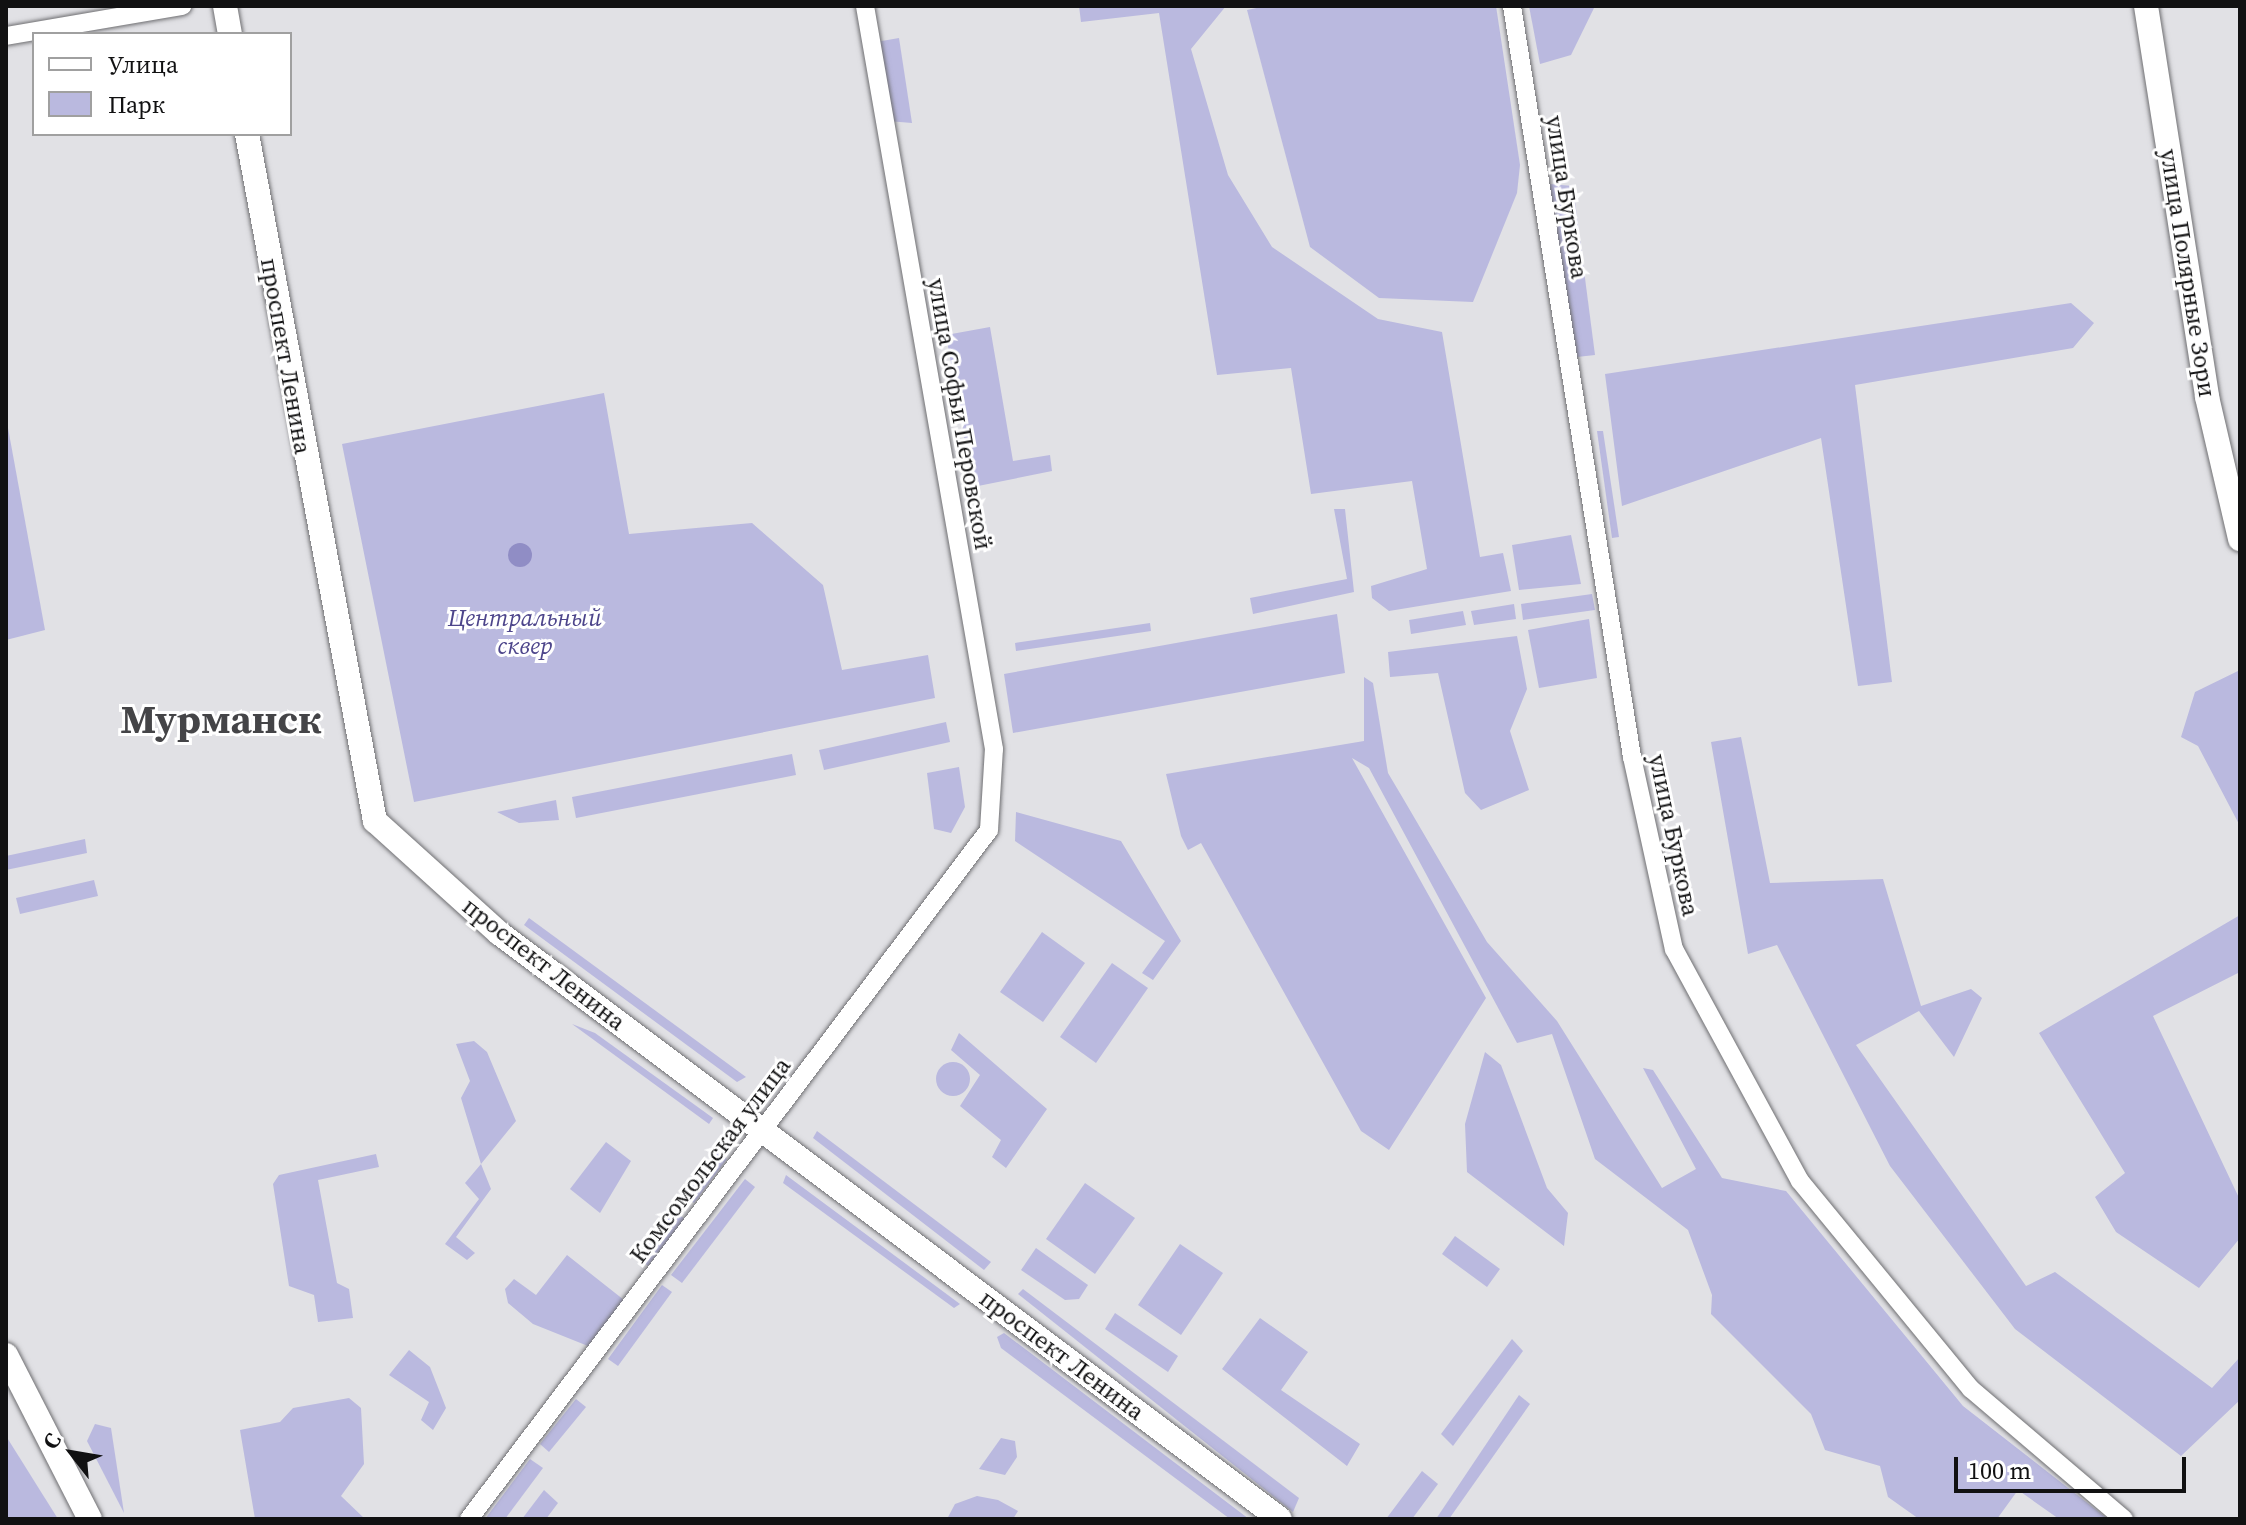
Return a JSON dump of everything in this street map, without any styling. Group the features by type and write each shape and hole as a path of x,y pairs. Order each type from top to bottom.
{"main road":[{"path":"225,6 230,32"},
{"name":"улица Полярные Зори","path":"2146,6 2207,397 2240,539"},
{"name":"проспект Ленина","path":"247,136 375,821 499,933 1280,1519"},
{"path":"6,1355 90,1519"}],"street":[{"path":"6,36 182,6"},
{"name":"улица Софьи Перовской","path":"865,6 993,744 989,830"},
{"name":"улица Буркова","path":"1512,6 1632,757 1674,949 1808,1192 1971,1389 2124,1519"},
{"name":"Комсомольская улица","path":"469,1519 989,830"}],"green space":[{"path":"1079,6 1226,6 1191,49 1228,175 1272,247 1378,319 1442,332 1480,557 1503,553 1511,591 1389,611 1372,598 1371,586 1427,569 1412,481 1311,494 1291,368 1217,375 1159,13 1081,22"},
{"path":"1266,6 1496,6 1520,165 1517,193 1473,302 1379,298 1310,247 1247,10"},
{"path":"1529,6 1595,6 1571,55 1540,64"},
{"path":"899,38 912,123 888,121 876,42"},
{"path":"1549,184 1573,186 1595,355 1577,357"},
{"path":"2071,303 2094,323 2073,348 1855,385 1892,682 1858,686 1821,438 1622,506 1605,374"},
{"path":"990,327 1013,461 1050,455 1052,471 973,487 946,335"},
{"name":"Центральный сквер","path":"604,393 629,534 752,523 823,585 842,670 928,655 935,698 414,802 342,444"},
{"path":"6,417 45,630 6,640"},
{"path":"1597,431 1603,431 1619,537 1612,538"},
{"path":"1334,509 1345,509 1354,592 1253,614 1250,598 1347,579"},
{"path":"1571,535 1581,584 1519,590 1512,545"},
{"path":"1592,594 1595,610 1523,620 1521,604"},
{"path":"1514,604 1516,619 1474,625 1471,611"},
{"path":"1463,611 1466,625 1411,634 1409,620"},
{"path":"1337,614 1345,673 1013,733 1004,674"},
{"path":"1589,619 1597,678 1539,688 1528,630"},
{"path":"1150,623 1151,631 1016,651 1015,643"},
{"path":"1517,636 1527,689 1510,731 1529,790 1481,810 1465,793 1438,673 1390,677 1388,652"},
{"path":"2240,670 2240,826 2198,746 2181,737 2195,692"},
{"path":"1364,677 1373,683 1388,773 1487,942 1557,1021 1662,1188 1696,1169 1643,1068 1653,1070 1722,1178 1786,1191 1963,1406 2108,1519 2059,1519 2018,1490 1997,1519 1919,1519 1888,1497 1880,1466 1825,1450 1811,1414 1711,1314 1712,1295 1688,1230 1595,1159 1552,1034 1517,1043 1369,768 1352,758 1486,998 1389,1150 1361,1131 1201,843 1188,850 1181,836 1166,774 1364,741"},
{"path":"946,722 950,742 824,770 819,750"},
{"path":"1741,737 1770,883 1883,879 1921,1006 1971,989 1982,998 1954,1057 1919,1011 1856,1045 2026,1286 2055,1272 2212,1388 2240,1357 2240,1400 2181,1456 2015,1329 1890,1166 1777,945 1748,954 1711,742"},
{"path":"792,754 796,775 576,818 572,797"},
{"path":"959,767 965,807 951,833 934,829 927,773"},
{"path":"556,800 559,820 519,823 497,812"},
{"path":"1016,812 1121,841 1181,941 1153,980 1142,973 1165,941 1015,841"},
{"path":"85,839 87,853 6,870 6,856"},
{"path":"94,880 98,896 20,914 16,898"},
{"path":"2240,915 2240,972 2153,1016 2240,1200 2240,1238 2199,1288 2116,1232 2095,1197 2125,1173 2039,1033"},
{"path":"529,918 746,1077 737,1082 524,925"},
{"path":"1042,932 1085,963 1043,1022 1000,992"},
{"path":"1112,963 1148,988 1096,1063 1060,1037"},
{"path":"572,1024 595,1033 713,1118 709,1124"},
{"path":"959,1033 1047,1109 1006,1168 992,1157 1001,1140 960,1106 980,1075 951,1050"},
{"path":"474,1041 487,1052 516,1121 481,1164 461,1098 470,1081 456,1044"},
{"path":"1485,1052 1501,1065 1547,1188 1568,1213 1564,1246 1467,1172 1465,1124"},
{"path":"953,1062 965,1067 970,1079 965,1091 953,1096 941,1091 936,1079 941,1067"},
{"path":"817,1131 991,1262 984,1270 813,1138"},
{"path":"606,1142 631,1161 600,1213 570,1189"},
{"path":"717,1152 727,1159 694,1203 684,1196"},
{"path":"376,1154 379,1167 318,1180 337,1283 349,1289 353,1318 318,1322 314,1295 289,1286 273,1184 279,1175"},
{"path":"481,1164 491,1189 456,1237 475,1253 467,1260 445,1244 479,1199 465,1183"},
{"path":"786,1175 960,1304 954,1308 783,1183"},
{"path":"745,1179 755,1187 682,1283 671,1275"},
{"path":"1085,1183 1135,1218 1095,1274 1046,1239"},
{"path":"674,1211 685,1219 648,1266 638,1258"},
{"path":"1455,1236 1500,1269 1487,1287 1442,1254"},
{"path":"1180,1244 1223,1273 1181,1335 1138,1305"},
{"path":"1036,1248 1088,1285 1079,1299 1065,1300 1021,1270"},
{"path":"567,1255 624,1300 588,1346 533,1324 508,1303 505,1289 514,1279 536,1295"},
{"path":"662,1285 672,1292 618,1366 608,1359"},
{"path":"1023,1289 1299,1498 1293,1512 1018,1294"},
{"path":"1115,1313 1178,1356 1168,1372 1105,1329"},
{"path":"1260,1318 1308,1352 1281,1390 1360,1444 1347,1466 1222,1369"},
{"path":"1004,1333 1249,1519 1230,1519 1001,1348 997,1337"},
{"path":"1512,1339 1523,1351 1453,1446 1441,1434"},
{"path":"409,1350 430,1367 446,1408 433,1430 421,1420 429,1402 389,1375"},
{"path":"1519,1395 1530,1404 1449,1519 1436,1519"},
{"path":"349,1398 361,1408 364,1464 341,1496 365,1519 255,1519 240,1430 280,1422 293,1408"},
{"path":"576,1399 586,1407 549,1452 540,1444"},
{"path":"95,1424 111,1428 124,1513 87,1441"},
{"path":"6,1436 58,1519 6,1519"},
{"path":"1001,1438 1015,1441 1017,1457 1005,1475 979,1469"},
{"path":"530,1459 543,1468 505,1519 485,1519"},
{"path":"1422,1471 1438,1484 1412,1519 1386,1519"},
{"path":"544,1490 558,1503 546,1519 522,1519"},
{"path":"977,1496 998,1500 1018,1511 1013,1519 947,1519 955,1504"}],"shaded area":[{"path":"520,543 531,550 532,555 525,566 520,567 509,560 508,555 515,544"}],"district":[{"name":"Мурманск","path":"221,719"}]}
